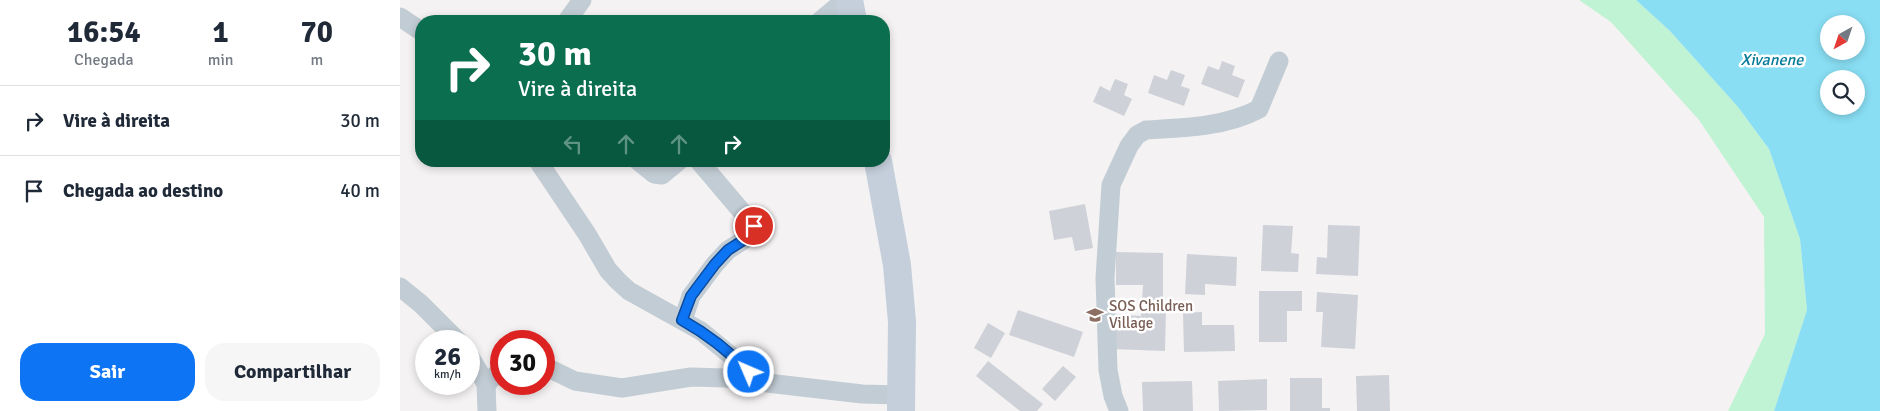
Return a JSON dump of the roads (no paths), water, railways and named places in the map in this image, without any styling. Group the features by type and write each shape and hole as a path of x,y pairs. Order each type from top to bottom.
{"main road":[{"path":"849,0 852,15"},
{"path":"879,167 897,265 902,322 901,403"}],"street":[{"path":"572,15 582,0"},
{"path":"827,15 844,0"},
{"path":"400,17 415,27"},
{"path":"1119,411 1113,396 1107,361 1105,278 1111,185 1129,146 1137,136 1146,130 1219,123 1244,117 1259,109 1279,61"},
{"path":"542,167 576,217 608,270 618,281 628,291 701,331 722,346 754,380"},
{"path":"643,167 654,174 662,175 672,167"},
{"path":"682,320 691,296 715,264 728,250 754,232 754,226 704,167"},
{"path":"400,287 428,310 447,330"},
{"path":"555,371 575,381 622,388 690,377 754,380 862,394 901,403"},
{"path":"480,374 486,384 487,411"},
{"path":"486,384 490,380"}],"water":[{"name":"Xivanene","path":"1636,0 1880,0 1880,411 1774,411 1807,310 1800,239 1769,149 1738,107 1670,31"}],"place":[{"name":"SOS Children Village","path":"1095,315"}]}
